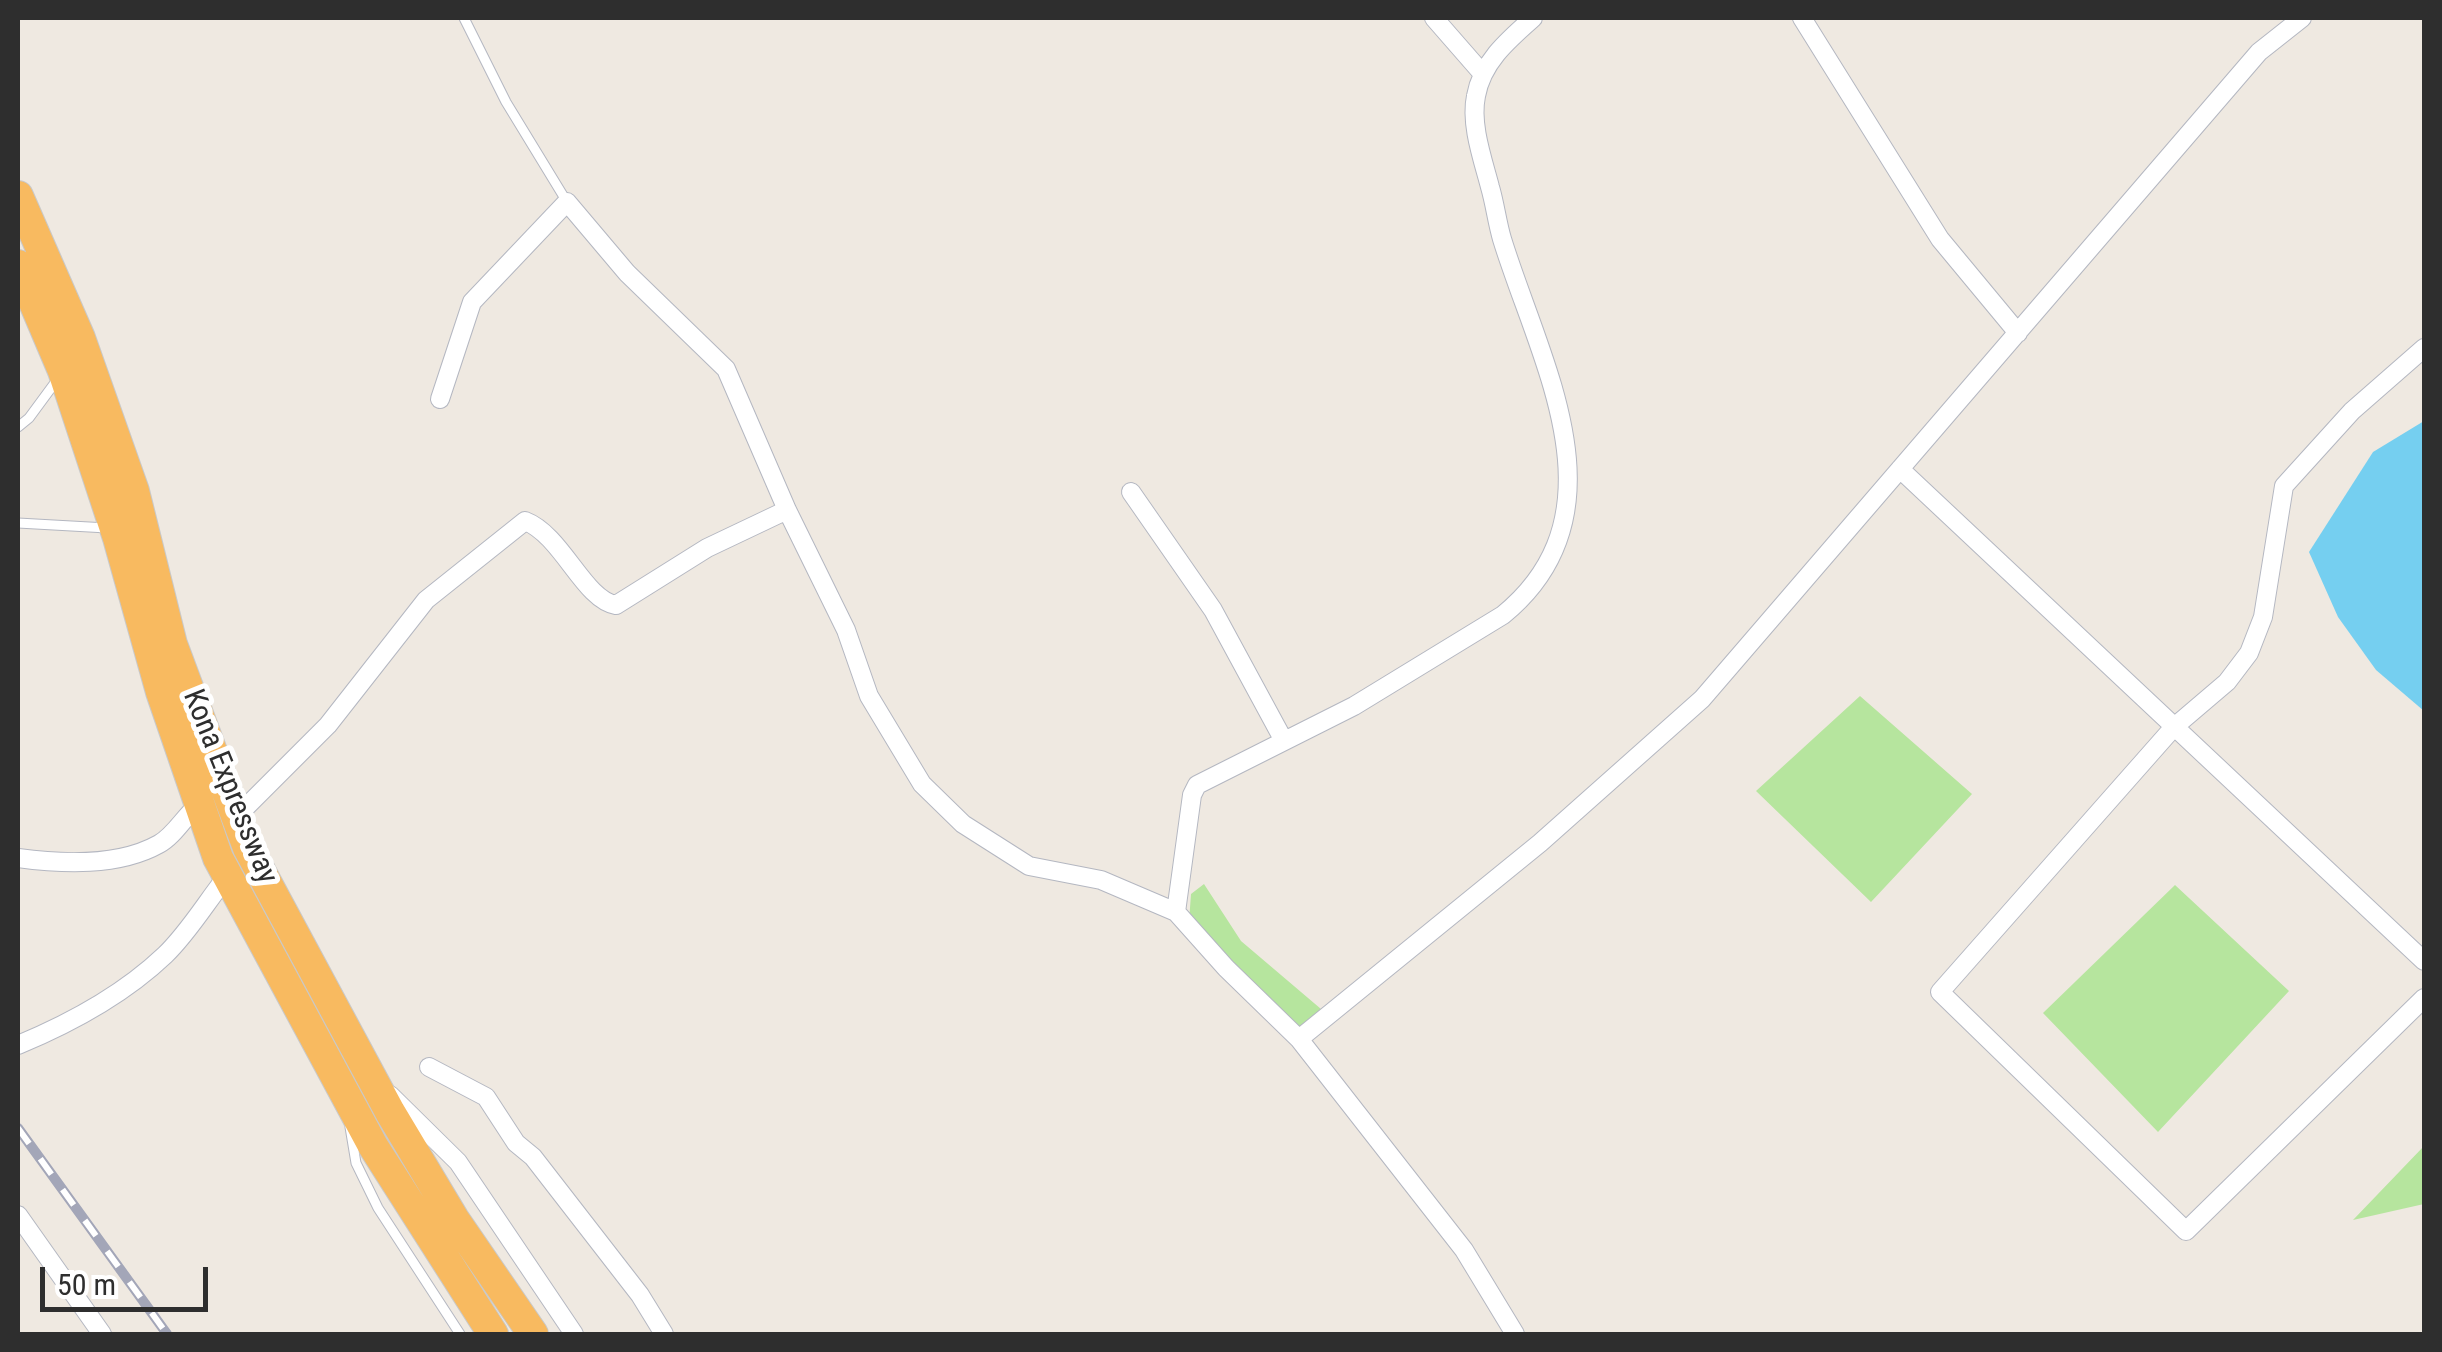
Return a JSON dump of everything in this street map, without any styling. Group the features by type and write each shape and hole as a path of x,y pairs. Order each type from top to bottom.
{"highway":[{"name":"Kona Expressway","path":"18,196 80,338 120,494 248,848 368,1073 454,1219 533,1334"},
{"name":"Kona Expressway","path":"18,265 120,494 115,528 161,692 198,806 223,866 373,1146 493,1334"},
{"path":"223,866 248,848"}],"street":[{"path":"1434,18 1482,73"},
{"path":"1176,912 1192,794 1197,785 1354,706 1504,616 1525,596 1556,543 1568,504 1562,414 1502,238 1474,107 1482,73 1505,42 1533,18"},
{"path":"1802,18 1940,240 2018,333"},
{"path":"1299,1040 1540,843 1702,699 2260,52 2302,18"},
{"path":"440,399 472,302 567,202 627,273 726,369 787,510 846,630 869,696 922,784 963,824 1030,866 1100,880 1176,912 1299,1040 1464,1250 1515,1334"},
{"path":"2424,348 2352,411 2284,486 2263,617 2249,653 2227,682 2173,728 1940,992 2186,1232 2424,998"},
{"path":"1900,469 2424,961"},
{"path":"1131,492 1213,610 1284,740"},
{"path":"237,816 328,725 426,600 525,520 538,525 599,597 616,606 707,548 787,510"},
{"path":"18,858 92,862 130,854 160,844 198,806"},
{"path":"18,1045 126,988 168,952 223,866"},
{"path":"429,1067 486,1098 516,1143 533,1157 640,1295 664,1334"},
{"path":"368,1073 458,1162 574,1334"},
{"path":"18,1215 102,1334"}],"lane":[{"path":"464,18 506,102 567,202"},
{"path":"18,428 63,371"},
{"path":"18,523 115,528"},
{"path":"344,1093 356,1163 378,1208 460,1334"}],"green space":[{"path":"1860,696 1972,794 1871,902 1756,791"},
{"path":"1204,884 1241,941 1321,1009 1321,1018 1299,1036 1189,922 1191,894"},
{"path":"2175,885 2289,991 2158,1132 2043,1013"},
{"path":"2424,1146 2424,1204 2353,1220"}],"water":[{"path":"2424,421 2424,711 2376,670 2338,617 2309,552 2373,452"}],"railway":[{"path":"18,1128 167,1334"}]}
